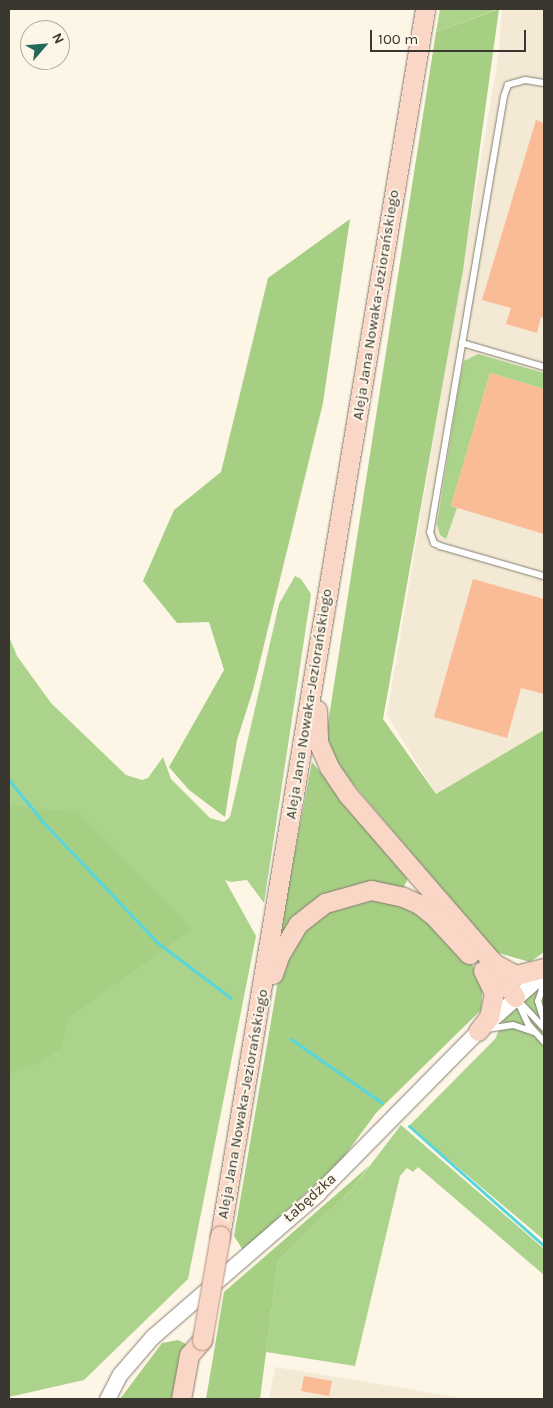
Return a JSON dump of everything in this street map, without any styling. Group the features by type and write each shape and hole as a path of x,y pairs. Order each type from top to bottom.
{"main road":[{"name":"Aleja Jana Nowaka-Jeziorańskiego","path":"192,1399 256,1028 425,10"},
{"path":"316,662 318,742 328,767 348,795 487,966 494,993 489,1017 478,1030"},
{"path":"256,1028 280,954 289,936 298,924 325,903 371,890 386,892 419,904 487,966 516,997"},
{"path":"487,966 516,975 544,968"},
{"path":"181,1399 189,1355 202,1340"}],"street":[{"name":"Łabędzka","path":"107,1399 120,1374 152,1337 318,1193 478,1030 544,973"}],"lane":[{"path":"544,83 525,80 508,86 504,96 431,517 430,537 440,546 544,576"},
{"path":"462,343 544,367"},
{"path":"544,983 538,1001 544,1021"},
{"path":"516,997 544,1028"},
{"path":"516,997 534,1032 544,1042"},
{"path":"478,1030 513,1025 534,1032"}],"shaded area":[{"path":"502,9 544,9 544,730 436,794 387,715 499,52"},
{"path":"275,1367 468,1399 269,1399"}],"green space":[{"path":"440,9 498,9 436,32"},
{"path":"499,9 463,270 383,719 436,794 544,730 544,952 530,962 495,952 338,766 326,736 436,32"},
{"path":"350,219 323,403 253,690 237,740 225,817 189,790 169,767 224,670 209,622 177,623 143,581 174,510 221,472 268,278"},
{"path":"478,354 544,373 544,389 490,373 451,506 457,508 446,539 440,535 437,524 459,386 464,361"},
{"path":"295,576 301,579 311,594 264,903 247,880 231,882 225,880 256,936 188,1279 84,1380 9,1397 9,637 17,656 51,703 126,775 142,780 148,778 163,757 171,779 210,818 224,822 230,817 279,604"},
{"path":"312,762 409,876 401,893 377,887 282,932 280,930"},
{"path":"9,806 77,812 192,929 68,1018 61,1048 36,1064 10,1074"},
{"path":"375,898 396,901 429,920 472,964 483,985 481,1010 376,1113 340,1162 243,1250 234,1236 280,969 295,936 333,906"},
{"path":"544,973 544,1240 409,1126 495,1039 515,997"},
{"path":"401,1125 544,1249 544,1275 418,1167 413,1172 407,1168 400,1176 355,1366 266,1352 278,1261 352,1189"},
{"path":"369,1166 352,1189 278,1261 260,1399 206,1399 224,1292"},
{"path":"178,1340 186,1344 175,1399 120,1399 162,1343"}],"building":[{"path":"536,120 544,123 544,318 541,317 537,333 506,324 511,308 482,300"},
{"path":"490,373 544,389 544,534 451,506"},
{"path":"473,579 544,599 544,694 521,688 507,738 434,717"},
{"path":"304,1376 332,1381 329,1396 301,1391"}],"waterway":[{"path":"9,780 43,822 158,943 231,998"},
{"path":"291,1039 382,1103"},
{"path":"409,1126 544,1246"}]}
